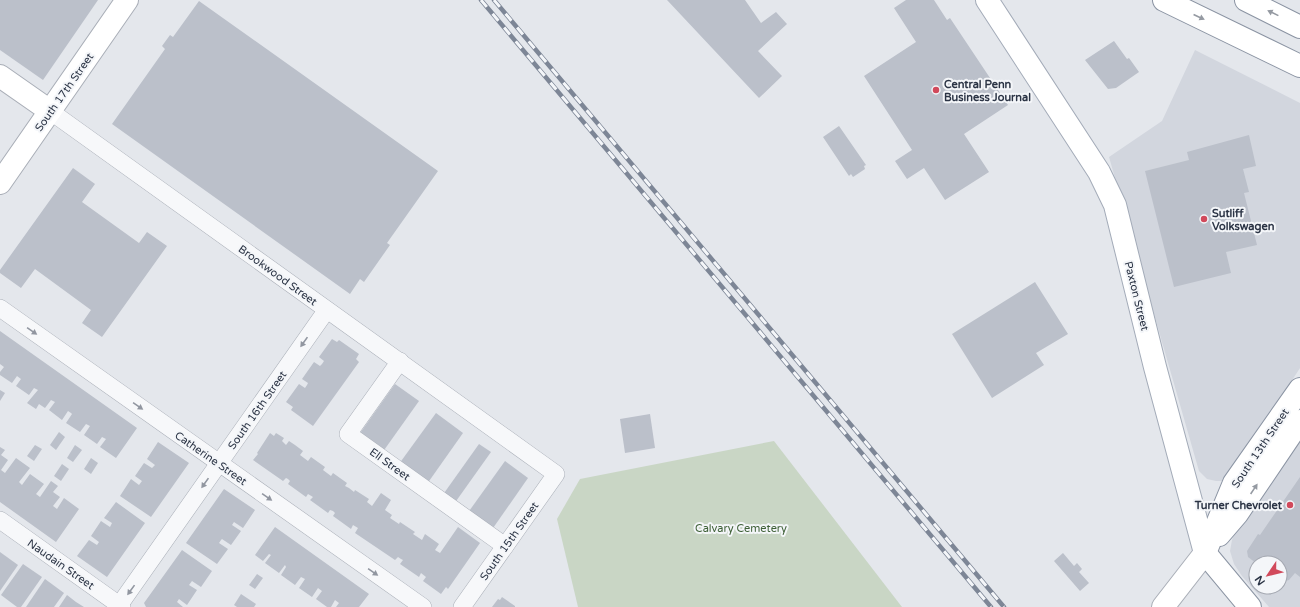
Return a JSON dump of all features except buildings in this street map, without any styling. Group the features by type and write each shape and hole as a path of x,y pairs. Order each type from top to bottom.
{"main road":[{"name":"South 17th Street","path":"0,183 127,0"},
{"name":"Paxton Street","path":"987,0 1099,172 1115,205 1155,367 1205,553 1250,607"},
{"path":"1164,0 1300,66"},
{"path":"1246,0 1300,27"},
{"name":"Brookwood Street","path":"0,76 50,111"},
{"name":"South 13th Street","path":"1205,553 1234,482 1300,389"},
{"name":"South 13th Street","path":"1163,607 1237,514 1300,420"}],"street":[{"name":"Brookwood Street","path":"50,111 326,311 400,361 556,474"},
{"name":"Catherine Street","path":"0,308 423,607"},
{"name":"South 16th Street","path":"120,606 326,311"},
{"name":"Ell Street","path":"400,361 348,434 505,546"},
{"name":"South 15th Street","path":"462,607 556,474"},
{"name":"Naudain Street","path":"0,520 120,606"}],"shaded area":[{"path":"1195,50 1300,103 1300,368 1231,473 1223,481 1207,479 1199,471 1109,157 1162,121"},
{"path":"1300,439 1300,607 1269,607 1259,595 1288,595 1288,555 1248,555 1248,583 1234,564 1230,551 1237,527"}],"green space":[{"name":"Calvary Cemetery","path":"774,441 902,607 578,607 557,519 580,479"}],"railway":[{"path":"481,0 991,607"},
{"path":"494,0 1004,607"}],"place":[{"name":"Central Penn Business Journal","path":"936,90"},
{"name":"Sutliff Volkswagen","path":"1204,219"},
{"name":"Turner Chevrolet","path":"1290,505"}]}
